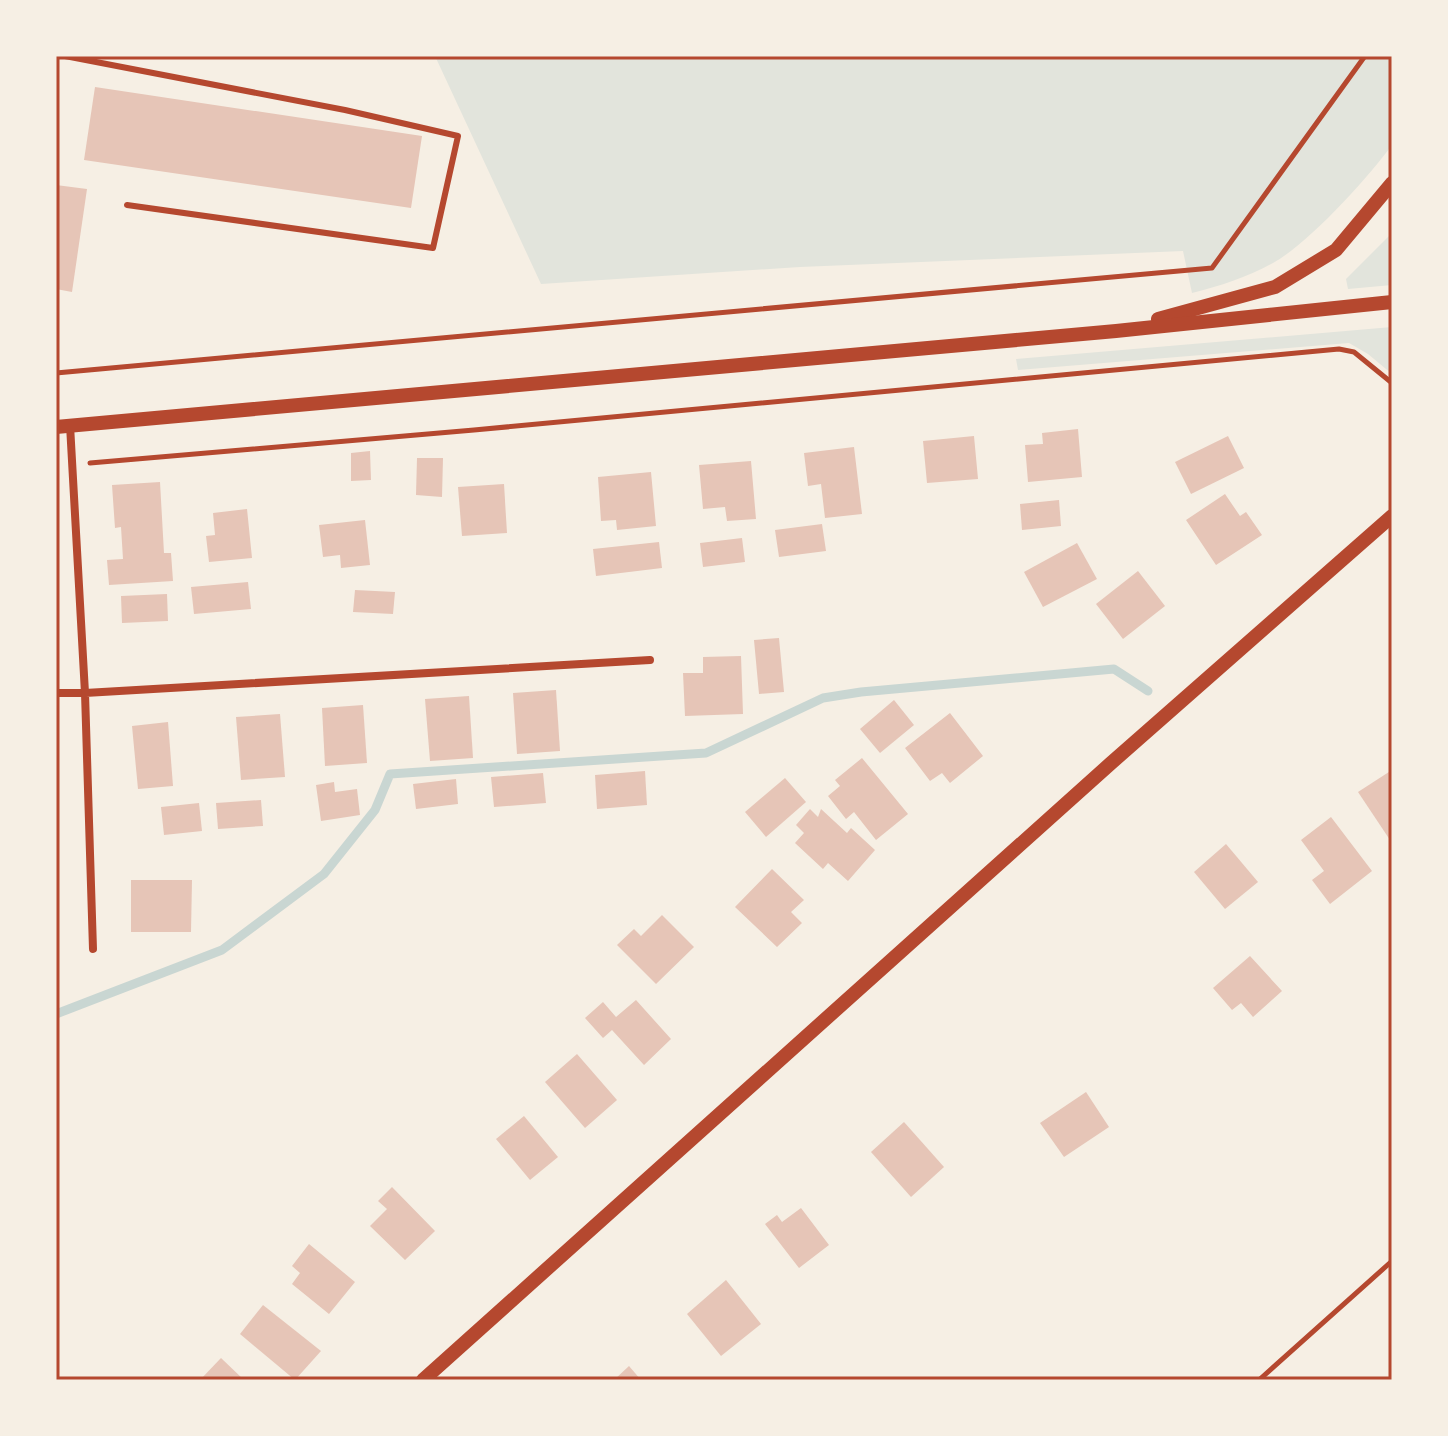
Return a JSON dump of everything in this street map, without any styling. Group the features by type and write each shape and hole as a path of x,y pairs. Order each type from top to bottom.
{"street":[{"path":"1116,331 1275,287 1336,250 1392,183"},
{"path":"93,949 85,693 72,465 63,426 1116,331 1392,302"},
{"path":"423,1380 1110,764 1392,516"},
{"path":"56,693 650,660"}],"lane":[{"path":"65,56 345,110 458,136 433,248 127,205"}],"path":[{"path":"56,373 1212,268 1365,56"},
{"path":"72,465 1339,349 1354,352 1392,383"},
{"path":"1259,1380 1392,1261"}],"shaded area":[{"path":"435,56 1392,56 1392,145 1337,209 1287,254 1244,277 1192,293 1183,251 800,267 541,284"},
{"path":"1392,233 1392,285 1348,289 1346,279"},
{"path":"1392,327 1392,374 1349,343 1018,370 1016,359"}],"building":[{"path":"95,87 422,136 411,208 84,160"},
{"path":"56,185 87,189 72,292 56,289"},
{"path":"1078,429 1082,477 1028,482 1025,445 1043,444 1042,433"},
{"path":"974,436 978,479 927,483 923,441"},
{"path":"1228,436 1244,468 1191,494 1175,462"},
{"path":"854,447 862,514 825,518 821,484 808,486 804,453"},
{"path":"370,451 371,480 351,481 351,453"},
{"path":"417,458 443,458 442,497 416,495"},
{"path":"751,461 756,519 727,521 725,507 703,509 699,465"},
{"path":"651,472 656,526 617,530 616,520 601,521 598,477"},
{"path":"160,482 164,553 171,553 173,581 109,585 107,560 123,559 121,527 115,528 112,485"},
{"path":"504,484 507,533 462,536 458,487"},
{"path":"1225,494 1240,516 1246,512 1262,535 1216,565 1186,520"},
{"path":"1059,500 1061,526 1022,530 1020,504"},
{"path":"247,509 252,558 209,562 206,536 215,535 213,513"},
{"path":"365,520 370,565 341,568 340,555 323,557 319,525"},
{"path":"822,524 826,551 779,557 775,530"},
{"path":"742,538 745,562 703,567 700,543"},
{"path":"659,542 662,568 596,576 593,549"},
{"path":"1077,543 1097,579 1043,607 1024,572"},
{"path":"1138,571 1165,606 1123,639 1096,604"},
{"path":"248,582 251,609 194,614 191,587"},
{"path":"355,590 395,592 393,614 353,612"},
{"path":"167,594 168,621 122,623 121,596"},
{"path":"779,638 784,692 759,694 754,640"},
{"path":"741,656 743,714 685,716 683,673 703,673 703,657"},
{"path":"556,690 560,751 517,754 513,693"},
{"path":"469,696 473,758 430,761 425,699"},
{"path":"894,700 914,725 880,753 860,729"},
{"path":"363,705 367,763 325,766 322,708"},
{"path":"950,713 983,756 950,783 942,773 930,781 905,748"},
{"path":"280,714 285,777 241,780 236,717"},
{"path":"168,722 173,786 138,789 132,726"},
{"path":"862,758 908,814 876,840 854,812 846,819 828,796 840,786 835,780"},
{"path":"1392,770 1392,843 1358,792"},
{"path":"645,771 647,805 597,809 595,775"},
{"path":"543,773 546,803 494,807 491,777"},
{"path":"785,778 806,802 766,837 745,812"},
{"path":"456,779 458,804 416,809 413,784"},
{"path":"334,782 335,792 357,789 360,815 321,821 316,785"},
{"path":"261,800 263,826 218,829 216,803"},
{"path":"199,803 202,831 164,835 161,807"},
{"path":"810,809 818,817 821,809 847,833 851,828 875,850 848,881 828,863 823,869 795,843 804,833 796,825"},
{"path":"1331,817 1372,871 1330,904 1312,880 1324,871 1301,840"},
{"path":"1226,844 1258,882 1225,909 1194,872"},
{"path":"772,869 804,900 791,912 802,923 777,947 735,907"},
{"path":"131,880 192,880 191,932 131,932"},
{"path":"662,915 694,947 656,984 617,945 634,929 641,936"},
{"path":"1250,956 1282,991 1253,1017 1241,1003 1232,1010 1213,988"},
{"path":"636,1000 671,1039 644,1065 612,1030 603,1038 585,1018 603,1002 616,1017"},
{"path":"577,1054 617,1100 585,1128 545,1082"},
{"path":"1086,1092 1109,1127 1064,1157 1040,1123"},
{"path":"524,1116 558,1157 530,1180 496,1139"},
{"path":"904,1122 944,1167 911,1197 871,1152"},
{"path":"392,1187 435,1231 405,1260 370,1226 387,1209 378,1201"},
{"path":"801,1208 829,1245 799,1268 765,1224 777,1215 782,1222"},
{"path":"309,1244 355,1282 329,1314 292,1284 300,1273 292,1266"},
{"path":"726,1280 761,1324 721,1356 687,1314"},
{"path":"263,1305 321,1351 295,1380 240,1334"},
{"path":"221,1358 244,1380 200,1380"},
{"path":"629,1366 641,1380 614,1380"}],"waterway":[{"path":"56,1014 222,950 324,874 375,810 390,774 706,753 823,698 861,692 1114,669 1148,691"}]}
